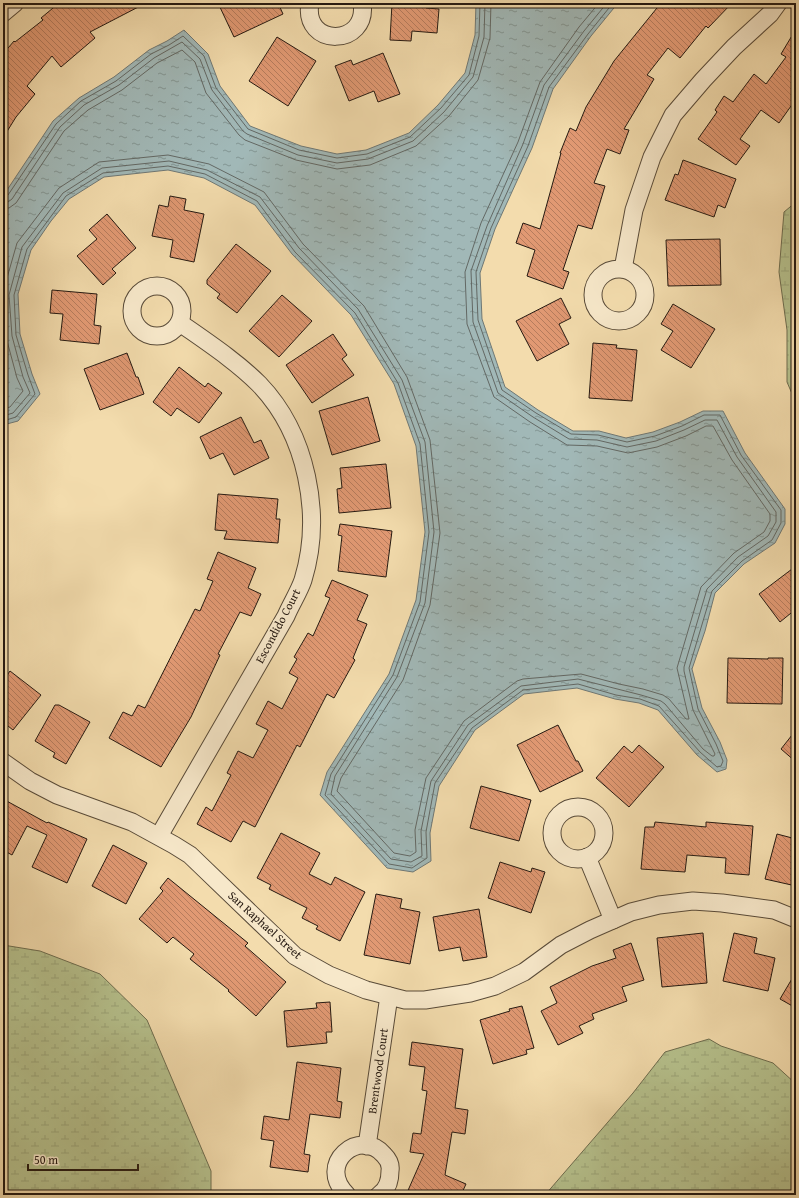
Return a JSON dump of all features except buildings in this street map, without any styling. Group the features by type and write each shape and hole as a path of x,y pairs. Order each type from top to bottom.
{"street":[{"path":"3,13 15,3"},
{"path":"310,3 308,10 310,20 315,28 322,34 338,37 355,29 360,21 363,10 362,3"},
{"path":"623,269 634,210 652,157 673,115 703,80 734,47 770,14 778,3"},
{"name":"Escondido Court","path":"159,836 286,616 302,581 310,545 310,497 306,468 293,435 276,406 259,385 224,354 180,323"},
{"name":"San Raphael Street","path":"3,762 30,781 57,795 132,822 190,855 295,956 329,975 366,990 405,1000 425,1000 495,986 524,972 562,945 590,930 631,912 659,906 693,901 722,903 774,910 796,919"},
{"path":"587,857 613,920"},
{"name":"Brentwood Court","path":"367,1146 389,996"},
{"path":"347,1195 340,1189 336,1180 335,1171 338,1160 344,1152 352,1147 362,1145 373,1147 381,1152 387,1159 390,1168 390,1178 388,1185 379,1195"}],"green space":[{"path":"796,202 796,403 787,382 787,330 779,272 784,212"},
{"path":"3,945 40,951 100,974 147,1020 211,1171 211,1195 3,1195"},
{"path":"709,1039 721,1046 773,1063 796,1084 796,1195 545,1195 633,1093 665,1052"}],"water":[{"path":"476,3 618,3 591,36 553,89 532,148 495,229 480,273 482,319 505,387 538,410 573,431 599,431 626,438 653,432 680,422 703,411 723,411 745,453 785,509 785,524 775,543 744,564 715,593 705,631 692,669 702,708 720,742 727,760 726,769 717,772 697,755 658,710 639,703 615,699 577,688 524,694 475,730 439,786 430,833 431,861 413,872 387,868 320,795 327,772 389,674 416,600 425,532 416,446 394,384 351,315 292,254 255,205 204,178 168,170 104,177 69,199 51,221 31,250 18,294 20,334 32,374 40,394 18,421 3,425 3,196 53,121 79,98 114,77 149,50 184,30 208,54 220,86 250,126 301,146 337,154 366,150 409,133 438,105 465,73 475,35"}]}
